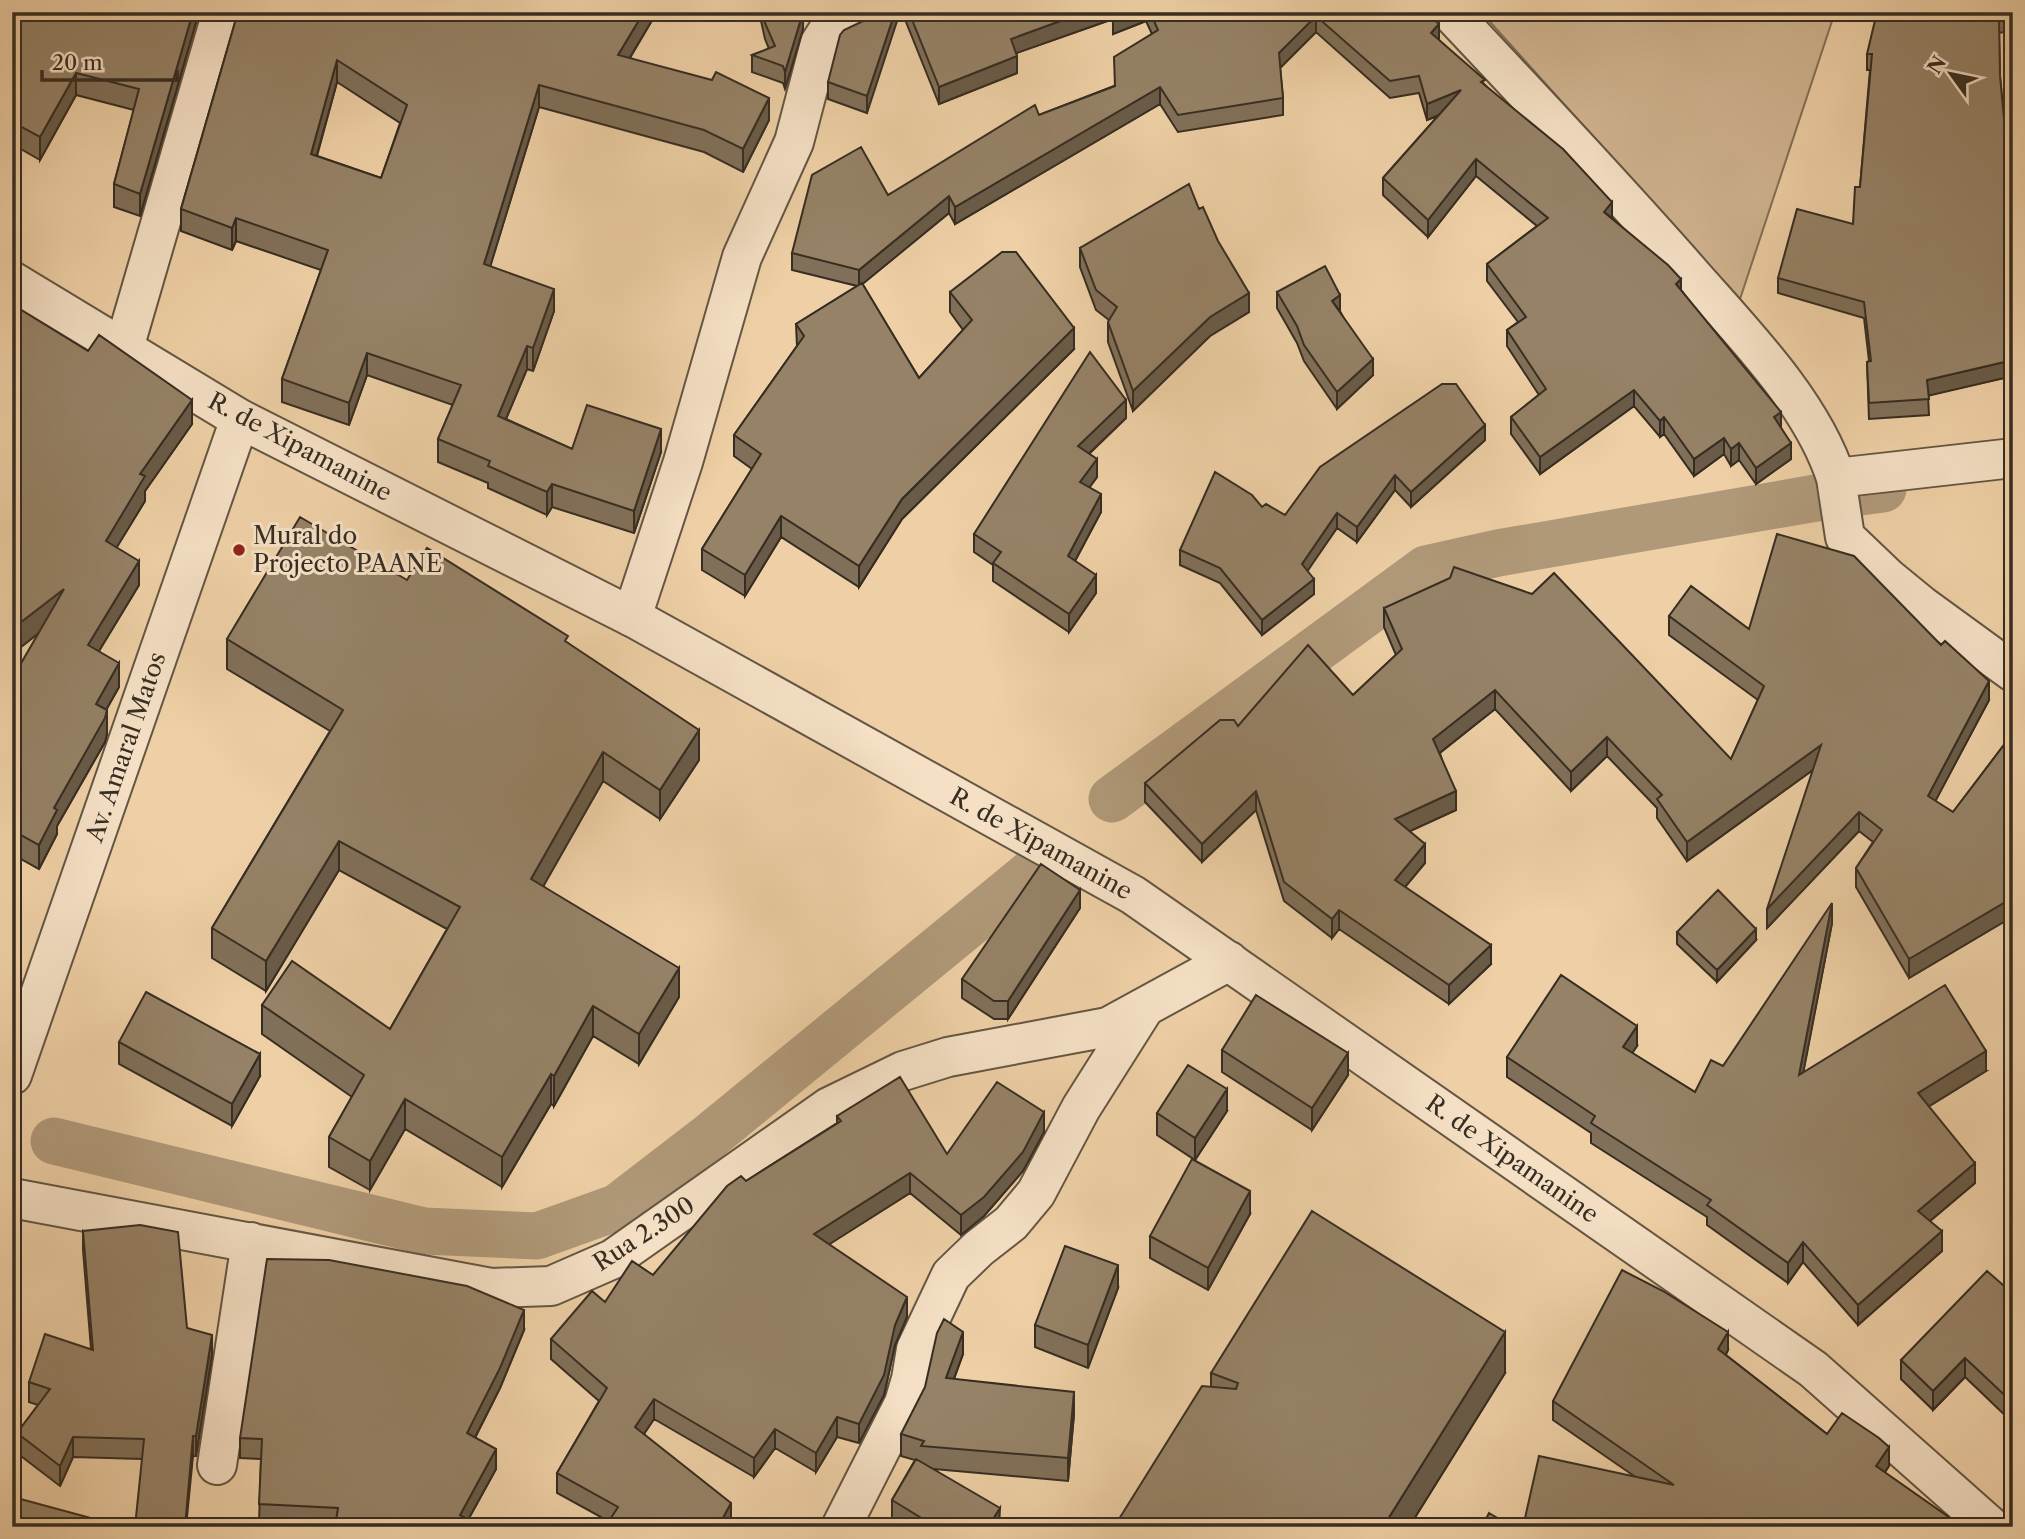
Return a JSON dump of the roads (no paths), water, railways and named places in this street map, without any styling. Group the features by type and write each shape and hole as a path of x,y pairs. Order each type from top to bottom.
{"street":[{"path":"124,348 222,12"},
{"path":"632,617 683,461 742,257 794,142 820,43 829,29 866,12"},
{"path":"1450,12 1604,175 1752,343 1789,391 1828,453 1836,478 1844,537 1921,605 2013,672"},
{"name":"R. de Xipamanine","path":"12,281 240,419 632,617 1133,895 1813,1369 1991,1527"},
{"name":"Av. Amaral Matos","path":"12,1074 240,419"},
{"path":"1836,478 2013,458"},
{"name":"Rua 2.300","path":"12,1198 491,1287 551,1286 613,1259 829,1107 903,1071 948,1058 1108,1027 1229,961"},
{"path":"841,1527 904,1403 916,1349 951,1275 1011,1223 1036,1193 1081,1108 1143,1010"},
{"path":"217,1465 251,1242"}],"waterway":[{"path":"1112,799 1426,569 1498,553 1816,498 1883,489"},
{"path":"54,1141 424,1231 537,1236 618,1207 709,1137 1052,856"}],"place":[{"name":"Mural do Projecto PAANE","path":"239,550"}]}
